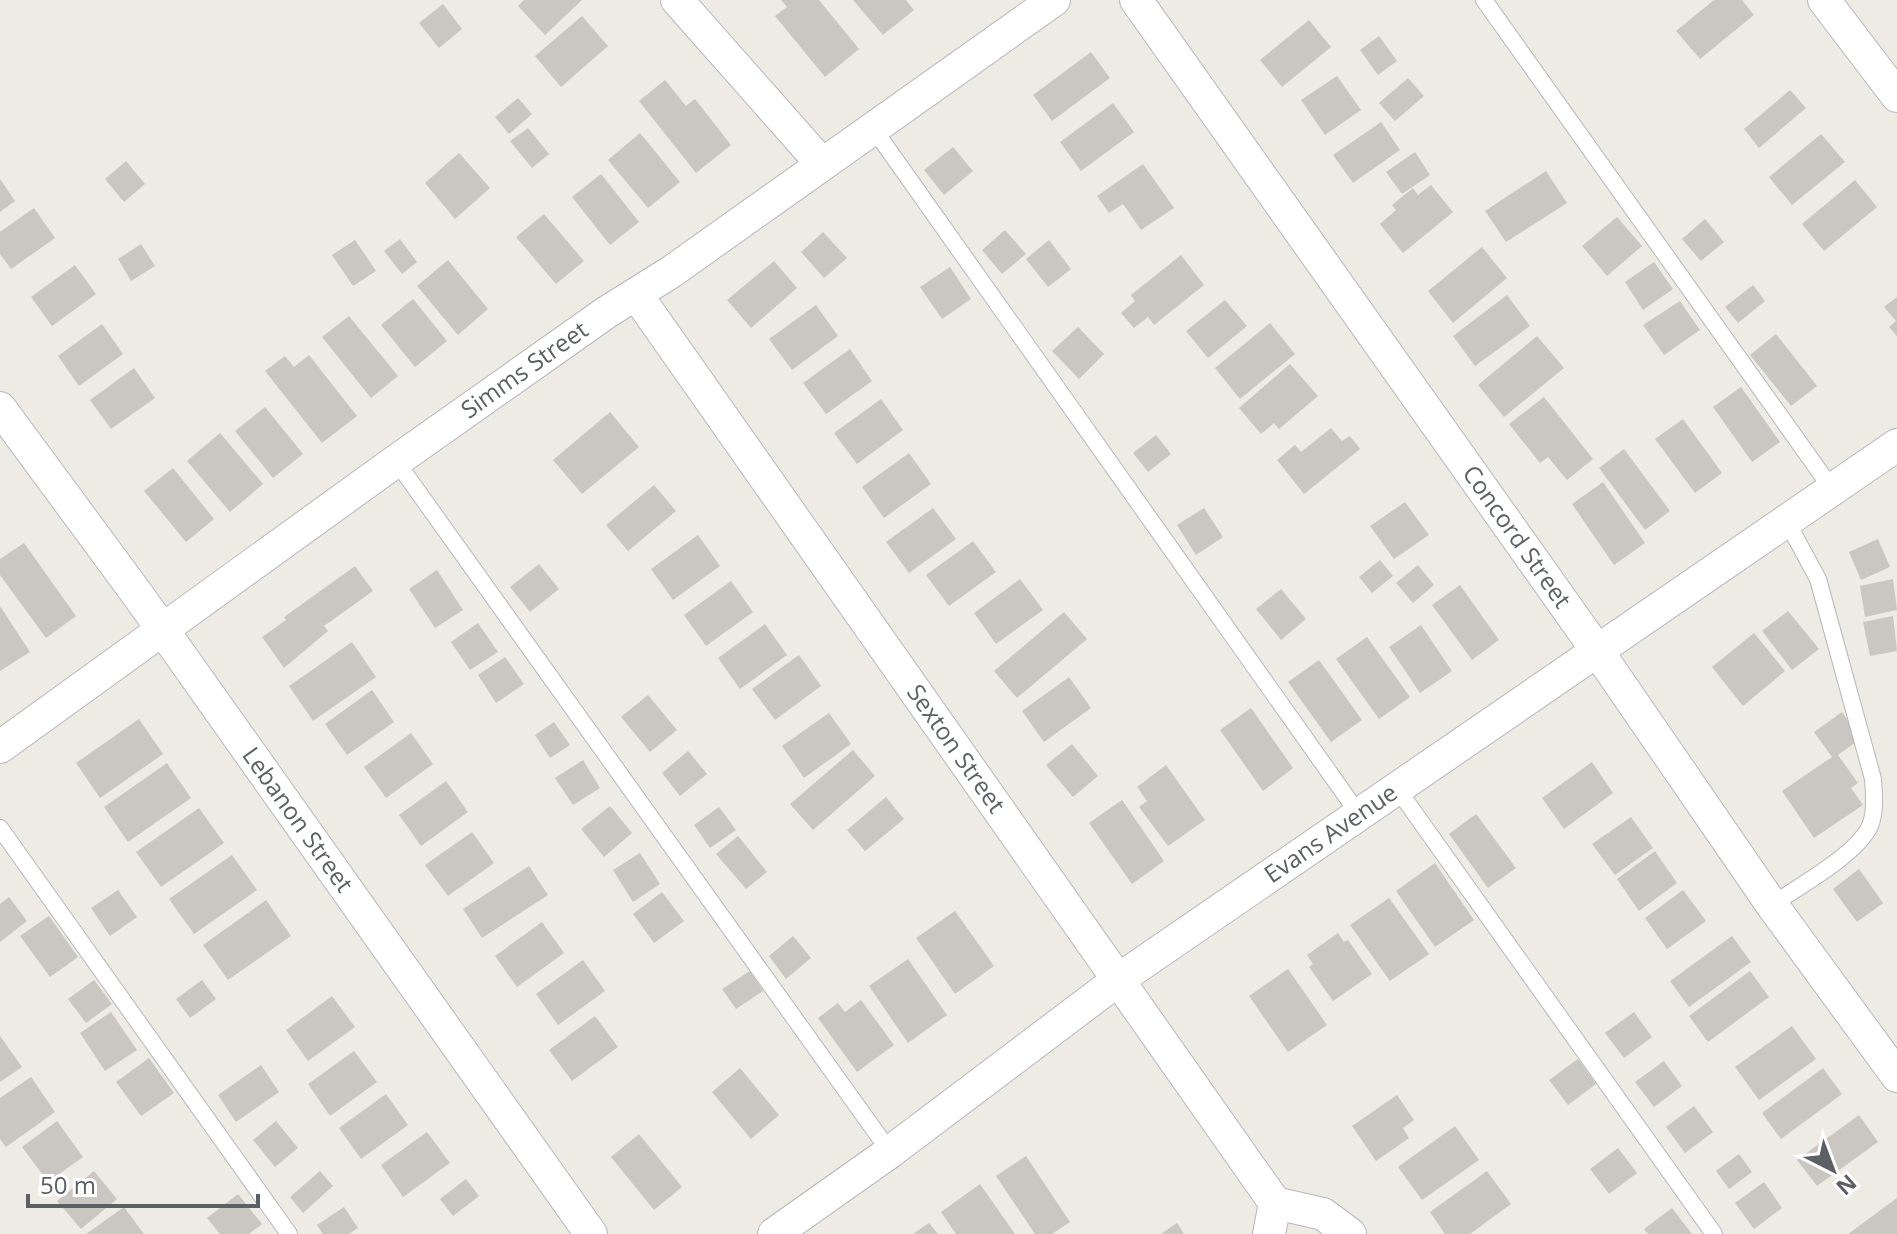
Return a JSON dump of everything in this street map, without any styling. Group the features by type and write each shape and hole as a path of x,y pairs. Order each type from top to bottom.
{"street":[{"path":"677,0 822,164"},
{"name":"Simms Street","path":"0,747 396,461 1054,0"},
{"name":"Concord Street","path":"1136,0 1596,649 1772,905 1897,1076"},
{"path":"1824,0 1897,96"},
{"name":"Sexton Street","path":"636,294 1118,980 1272,1219 1323,1214 1350,1234"},
{"name":"Lebanon Street","path":"0,408 163,631 591,1234"},
{"name":"Evans Avenue","path":"774,1234 890,1152 1118,980 1897,445"}],"lane":[{"path":"1484,0 1832,489"},
{"path":"873,128 1358,813"},
{"path":"396,461 890,1152"},
{"path":"1772,905 1854,846 1869,827 1875,804 1873,779 1818,579 1786,520"},
{"path":"1396,787 1714,1234"},
{"path":"0,828 289,1234"}],"building":[{"path":"524,0 582,0 545,35 518,6"},
{"path":"781,0 819,0 859,49 825,77 775,16 787,7"},
{"path":"853,0 906,0 914,10 883,35"},
{"path":"1714,0 1742,0 1754,15 1700,59 1676,31"},
{"path":"443,4 462,29 439,48 419,23"},
{"path":"582,16 608,46 561,87 535,56"},
{"path":"1309,20 1331,47 1282,87 1260,60"},
{"path":"1379,36 1397,61 1378,75 1360,50"},
{"path":"1091,52 1110,78 1052,121 1033,95"},
{"path":"1337,76 1361,110 1325,135 1301,100"},
{"path":"1408,78 1424,96 1395,121 1379,103"},
{"path":"665,80 686,106 695,99 731,145 696,173 639,101"},
{"path":"1790,90 1806,108 1759,148 1744,129"},
{"path":"518,98 532,114 509,134 495,117"},
{"path":"1113,103 1134,132 1081,171 1060,142"},
{"path":"1381,122 1400,150 1353,183 1333,155"},
{"path":"528,128 549,154 532,168 510,141"},
{"path":"640,133 680,182 648,208 608,160"},
{"path":"1821,134 1845,162 1792,205 1769,177"},
{"path":"953,147 973,171 944,195 924,170"},
{"path":"1415,152 1430,175 1402,194 1386,172"},
{"path":"459,153 490,188 455,219 425,183"},
{"path":"126,161 145,184 124,202 105,179"},
{"path":"1143,164 1174,208 1141,230 1123,204 1109,213 1097,196"},
{"path":"1546,171 1567,203 1506,242 1485,211"},
{"path":"601,174 639,222 610,245 572,197"},
{"path":"0,179 15,201 0,212"},
{"path":"1855,180 1877,207 1824,251 1802,224"},
{"path":"1431,185 1453,212 1403,253 1380,224 1396,210 1392,205 1413,188 1418,195"},
{"path":"34,208 55,238 11,269 0,254 0,232"},
{"path":"544,214 584,261 556,284 516,237"},
{"path":"1617,217 1642,246 1607,276 1582,246"},
{"path":"1705,219 1724,242 1701,261 1682,239"},
{"path":"1005,230 1026,254 1002,274 982,250"},
{"path":"823,232 847,258 824,278 801,252"},
{"path":"400,239 417,262 402,274 384,251"},
{"path":"355,240 376,271 353,286 332,255"},
{"path":"1049,240 1071,269 1048,287 1026,259"},
{"path":"141,244 155,266 131,281 118,259"},
{"path":"1482,247 1507,278 1453,323 1428,291"},
{"path":"1181,255 1204,285 1154,325 1148,317 1134,328 1121,313 1135,301 1131,295"},
{"path":"448,260 488,309 458,335 417,286"},
{"path":"774,261 797,288 751,328 727,300"},
{"path":"1654,262 1673,289 1643,310 1625,282"},
{"path":"75,265 96,294 52,326 31,297"},
{"path":"950,267 971,299 942,319 920,287"},
{"path":"1753,285 1765,301 1738,323 1725,307"},
{"path":"1507,295 1530,326 1475,366 1453,336"},
{"path":"1897,297 1897,336 1889,327 1896,321 1884,307"},
{"path":"413,299 447,341 415,367 381,325"},
{"path":"1225,300 1247,326 1208,358 1186,331"},
{"path":"1680,301 1700,330 1664,355 1643,325"},
{"path":"816,305 838,336 792,370 769,339"},
{"path":"349,316 398,376 371,398 322,337"},
{"path":"1270,323 1295,354 1240,399 1215,368"},
{"path":"102,324 123,354 79,386 58,356"},
{"path":"1078,327 1104,354 1079,379 1052,351"},
{"path":"1776,334 1817,386 1791,406 1750,355"},
{"path":"1537,336 1564,368 1504,417 1478,385"},
{"path":"850,349 872,381 826,414 803,383"},
{"path":"309,355 357,416 322,443 265,371 285,356 294,367"},
{"path":"1290,364 1318,396 1279,429 1274,423 1261,434 1239,408"},
{"path":"134,368 155,398 111,429 90,400"},
{"path":"1741,387 1780,442 1752,462 1713,407"},
{"path":"1544,397 1593,459 1567,480 1548,457 1540,463 1509,424"},
{"path":"881,399 903,430 857,464 834,433"},
{"path":"265,407 303,454 273,478 235,431"},
{"path":"610,412 639,447 582,494 553,460"},
{"path":"1683,419 1722,473 1695,493 1655,439"},
{"path":"1331,428 1342,441 1350,436 1360,449 1304,494 1277,460 1295,445 1301,452"},
{"path":"220,433 263,484 230,512 187,461"},
{"path":"1156,435 1171,454 1148,472 1133,453"},
{"path":"1624,449 1670,511 1645,530 1599,468"},
{"path":"909,453 931,484 884,518 862,487"},
{"path":"173,468 214,519 186,542 144,491"},
{"path":"1603,482 1645,543 1614,565 1572,504"},
{"path":"654,485 676,511 628,551 606,525"},
{"path":"1405,502 1429,535 1394,559 1370,526"},
{"path":"933,508 956,539 909,573 886,542"},
{"path":"1204,508 1223,537 1196,555 1177,525"},
{"path":"698,535 720,566 673,600 651,569"},
{"path":"1878,539 1890,567 1861,580 1849,552"},
{"path":"973,541 996,572 949,606 926,575"},
{"path":"24,543 76,616 46,638 0,575 0,559"},
{"path":"1380,560 1393,576 1372,593 1359,577"},
{"path":"539,564 559,589 530,612 510,587"},
{"path":"1418,565 1434,585 1413,603 1396,583"},
{"path":"355,566 373,591 324,626 328,631 284,668 262,637 286,620 284,617"},
{"path":"437,570 463,610 435,628 409,589"},
{"path":"1020,579 1043,610 996,644 974,613"},
{"path":"1893,579 1897,610 1865,617 1860,586"},
{"path":"731,581 753,612 706,646 684,615"},
{"path":"1460,585 1499,640 1472,660 1432,605"},
{"path":"1281,589 1306,619 1281,640 1256,609"},
{"path":"0,606 30,652 0,671"},
{"path":"1788,611 1819,649 1792,670 1762,631"},
{"path":"1064,612 1087,639 1017,698 994,671"},
{"path":"1893,616 1897,651 1870,656 1863,622"},
{"path":"478,623 498,652 470,670 451,642"},
{"path":"765,624 787,655 740,689 718,658"},
{"path":"1421,625 1452,671 1420,693 1389,647"},
{"path":"1754,633 1785,671 1743,706 1712,667"},
{"path":"1367,637 1410,697 1379,719 1336,659"},
{"path":"352,642 376,677 313,721 289,686"},
{"path":"799,655 821,686 775,720 752,689"},
{"path":"505,657 524,684 496,703 478,675"},
{"path":"1319,660 1362,720 1331,742 1288,682"},
{"path":"1069,677 1091,708 1044,742 1022,711"},
{"path":"372,690 394,722 347,755 325,724"},
{"path":"648,695 677,730 650,752 621,717"},
{"path":"1251,708 1293,768 1263,791 1220,730"},
{"path":"1842,712 1860,739 1838,755 1858,783 1851,788 1863,805 1814,838 1782,791 1832,757 1814,732"},
{"path":"829,713 851,744 804,778 782,746"},
{"path":"139,719 163,754 100,798 76,763"},
{"path":"554,722 570,745 550,758 535,735"},
{"path":"411,733 433,764 386,798 364,767"},
{"path":"1072,744 1098,776 1073,797 1046,765"},
{"path":"853,750 875,776 813,830 790,804"},
{"path":"688,751 707,774 680,796 662,773"},
{"path":"583,760 600,788 573,805 555,778"},
{"path":"1592,762 1613,793 1564,829 1542,798"},
{"path":"167,763 191,798 128,842 104,807"},
{"path":"1166,765 1205,820 1168,846 1139,807 1147,801 1137,787"},
{"path":"446,781 468,812 421,846 399,815"},
{"path":"886,797 904,819 865,851 847,830"},
{"path":"1122,800 1164,861 1132,884 1089,823"},
{"path":"610,806 632,833 604,857 581,829"},
{"path":"719,807 736,830 710,848 694,825"},
{"path":"199,808 224,843 161,887 136,852"},
{"path":"1476,814 1516,868 1488,888 1449,834"},
{"path":"1631,817 1653,848 1615,875 1592,844"},
{"path":"472,832 494,863 448,896 425,865"},
{"path":"738,836 767,872 746,889 716,854"},
{"path":"1655,851 1677,883 1639,911 1617,879"},
{"path":"640,853 660,884 633,902 613,870"},
{"path":"232,855 257,890 194,934 169,899"},
{"path":"1435,863 1474,920 1435,947 1396,891"},
{"path":"529,866 548,895 482,938 463,909"},
{"path":"1859,869 1883,903 1857,922 1833,889"},
{"path":"118,890 137,917 110,936 91,908"},
{"path":"1683,890 1706,921 1667,949 1645,918"},
{"path":"662,892 684,921 654,943 633,914"},
{"path":"9,897 27,921 0,942 0,904"},
{"path":"1389,898 1429,954 1390,981 1350,925"},
{"path":"266,900 291,936 228,980 203,945"},
{"path":"955,911 994,966 955,994 916,938"},
{"path":"49,916 78,957 50,977 20,936"},
{"path":"542,922 564,953 517,987 495,956"},
{"path":"1338,933 1344,942 1348,940 1372,974 1333,1001 1309,967 1313,964 1307,955"},
{"path":"793,936 811,958 786,979 769,956"},
{"path":"1732,936 1751,962 1689,1007 1670,981"},
{"path":"908,959 947,1015 908,1043 869,986"},
{"path":"583,960 605,991 558,1025 536,994"},
{"path":"1288,969 1327,1025 1288,1052 1249,996"},
{"path":"750,971 763,991 736,1009 722,989"},
{"path":"1750,971 1769,997 1708,1042 1689,1016"},
{"path":"94,980 112,1004 86,1023 68,999"},
{"path":"202,980 216,999 190,1018 176,999"},
{"path":"332,996 355,1027 308,1061 286,1030"},
{"path":"861,1000 894,1045 857,1072 818,1018 838,1003 845,1012"},
{"path":"111,1012 137,1050 105,1071 80,1033"},
{"path":"1634,1012 1652,1037 1624,1058 1605,1033"},
{"path":"595,1016 618,1047 572,1081 549,1050"},
{"path":"1792,1026 1816,1059 1759,1100 1735,1067"},
{"path":"0,1036 22,1067 0,1082"},
{"path":"354,1051 377,1082 330,1116 308,1084"},
{"path":"149,1058 174,1093 141,1116 116,1082"},
{"path":"1578,1059 1596,1084 1568,1105 1549,1080"},
{"path":"1664,1061 1682,1086 1654,1107 1635,1082"},
{"path":"261,1065 279,1092 236,1122 218,1095"},
{"path":"740,1068 779,1115 751,1139 712,1092"},
{"path":"1823,1068 1842,1094 1781,1139 1762,1113"},
{"path":"31,1077 55,1112 6,1147 0,1139 0,1098"},
{"path":"386,1094 408,1125 361,1159 339,1128"},
{"path":"1397,1095 1414,1120 1403,1128 1409,1138 1376,1161 1352,1126"},
{"path":"1694,1106 1713,1132 1685,1153 1666,1127"},
{"path":"1859,1115 1878,1142 1817,1186 1797,1160"},
{"path":"57,1121 83,1157 48,1182 22,1147"},
{"path":"276,1121 298,1148 275,1167 253,1140"},
{"path":"1455,1126 1479,1160 1422,1200 1398,1167"},
{"path":"427,1132 450,1163 403,1197 381,1165"},
{"path":"639,1134 682,1187 654,1210 611,1157"},
{"path":"1618,1148 1637,1173 1609,1194 1590,1169"},
{"path":"1739,1154 1752,1172 1729,1189 1716,1171"},
{"path":"1026,1156 1070,1222 1052,1234 1035,1234 996,1176"},
{"path":"94,1171 117,1199 81,1229 57,1201"},
{"path":"320,1171 333,1186 303,1213 290,1197"},
{"path":"1487,1171 1511,1204 1470,1234 1445,1234 1430,1212"},
{"path":"466,1179 479,1196 453,1216 440,1199"},
{"path":"1764,1182 1782,1208 1754,1229 1735,1203"},
{"path":"980,1184 1015,1234 956,1234 941,1212"},
{"path":"238,1194 262,1224 249,1234 220,1234 207,1218"},
{"path":"1897,1198 1897,1234 1848,1234"},
{"path":"124,1207 144,1234 86,1234"},
{"path":"344,1207 358,1228 349,1234 323,1234 317,1225"},
{"path":"1672,1208 1692,1234 1648,1234 1644,1229"},
{"path":"929,1223 938,1234 913,1234"},
{"path":"1177,1223 1184,1234 1161,1234"}]}
